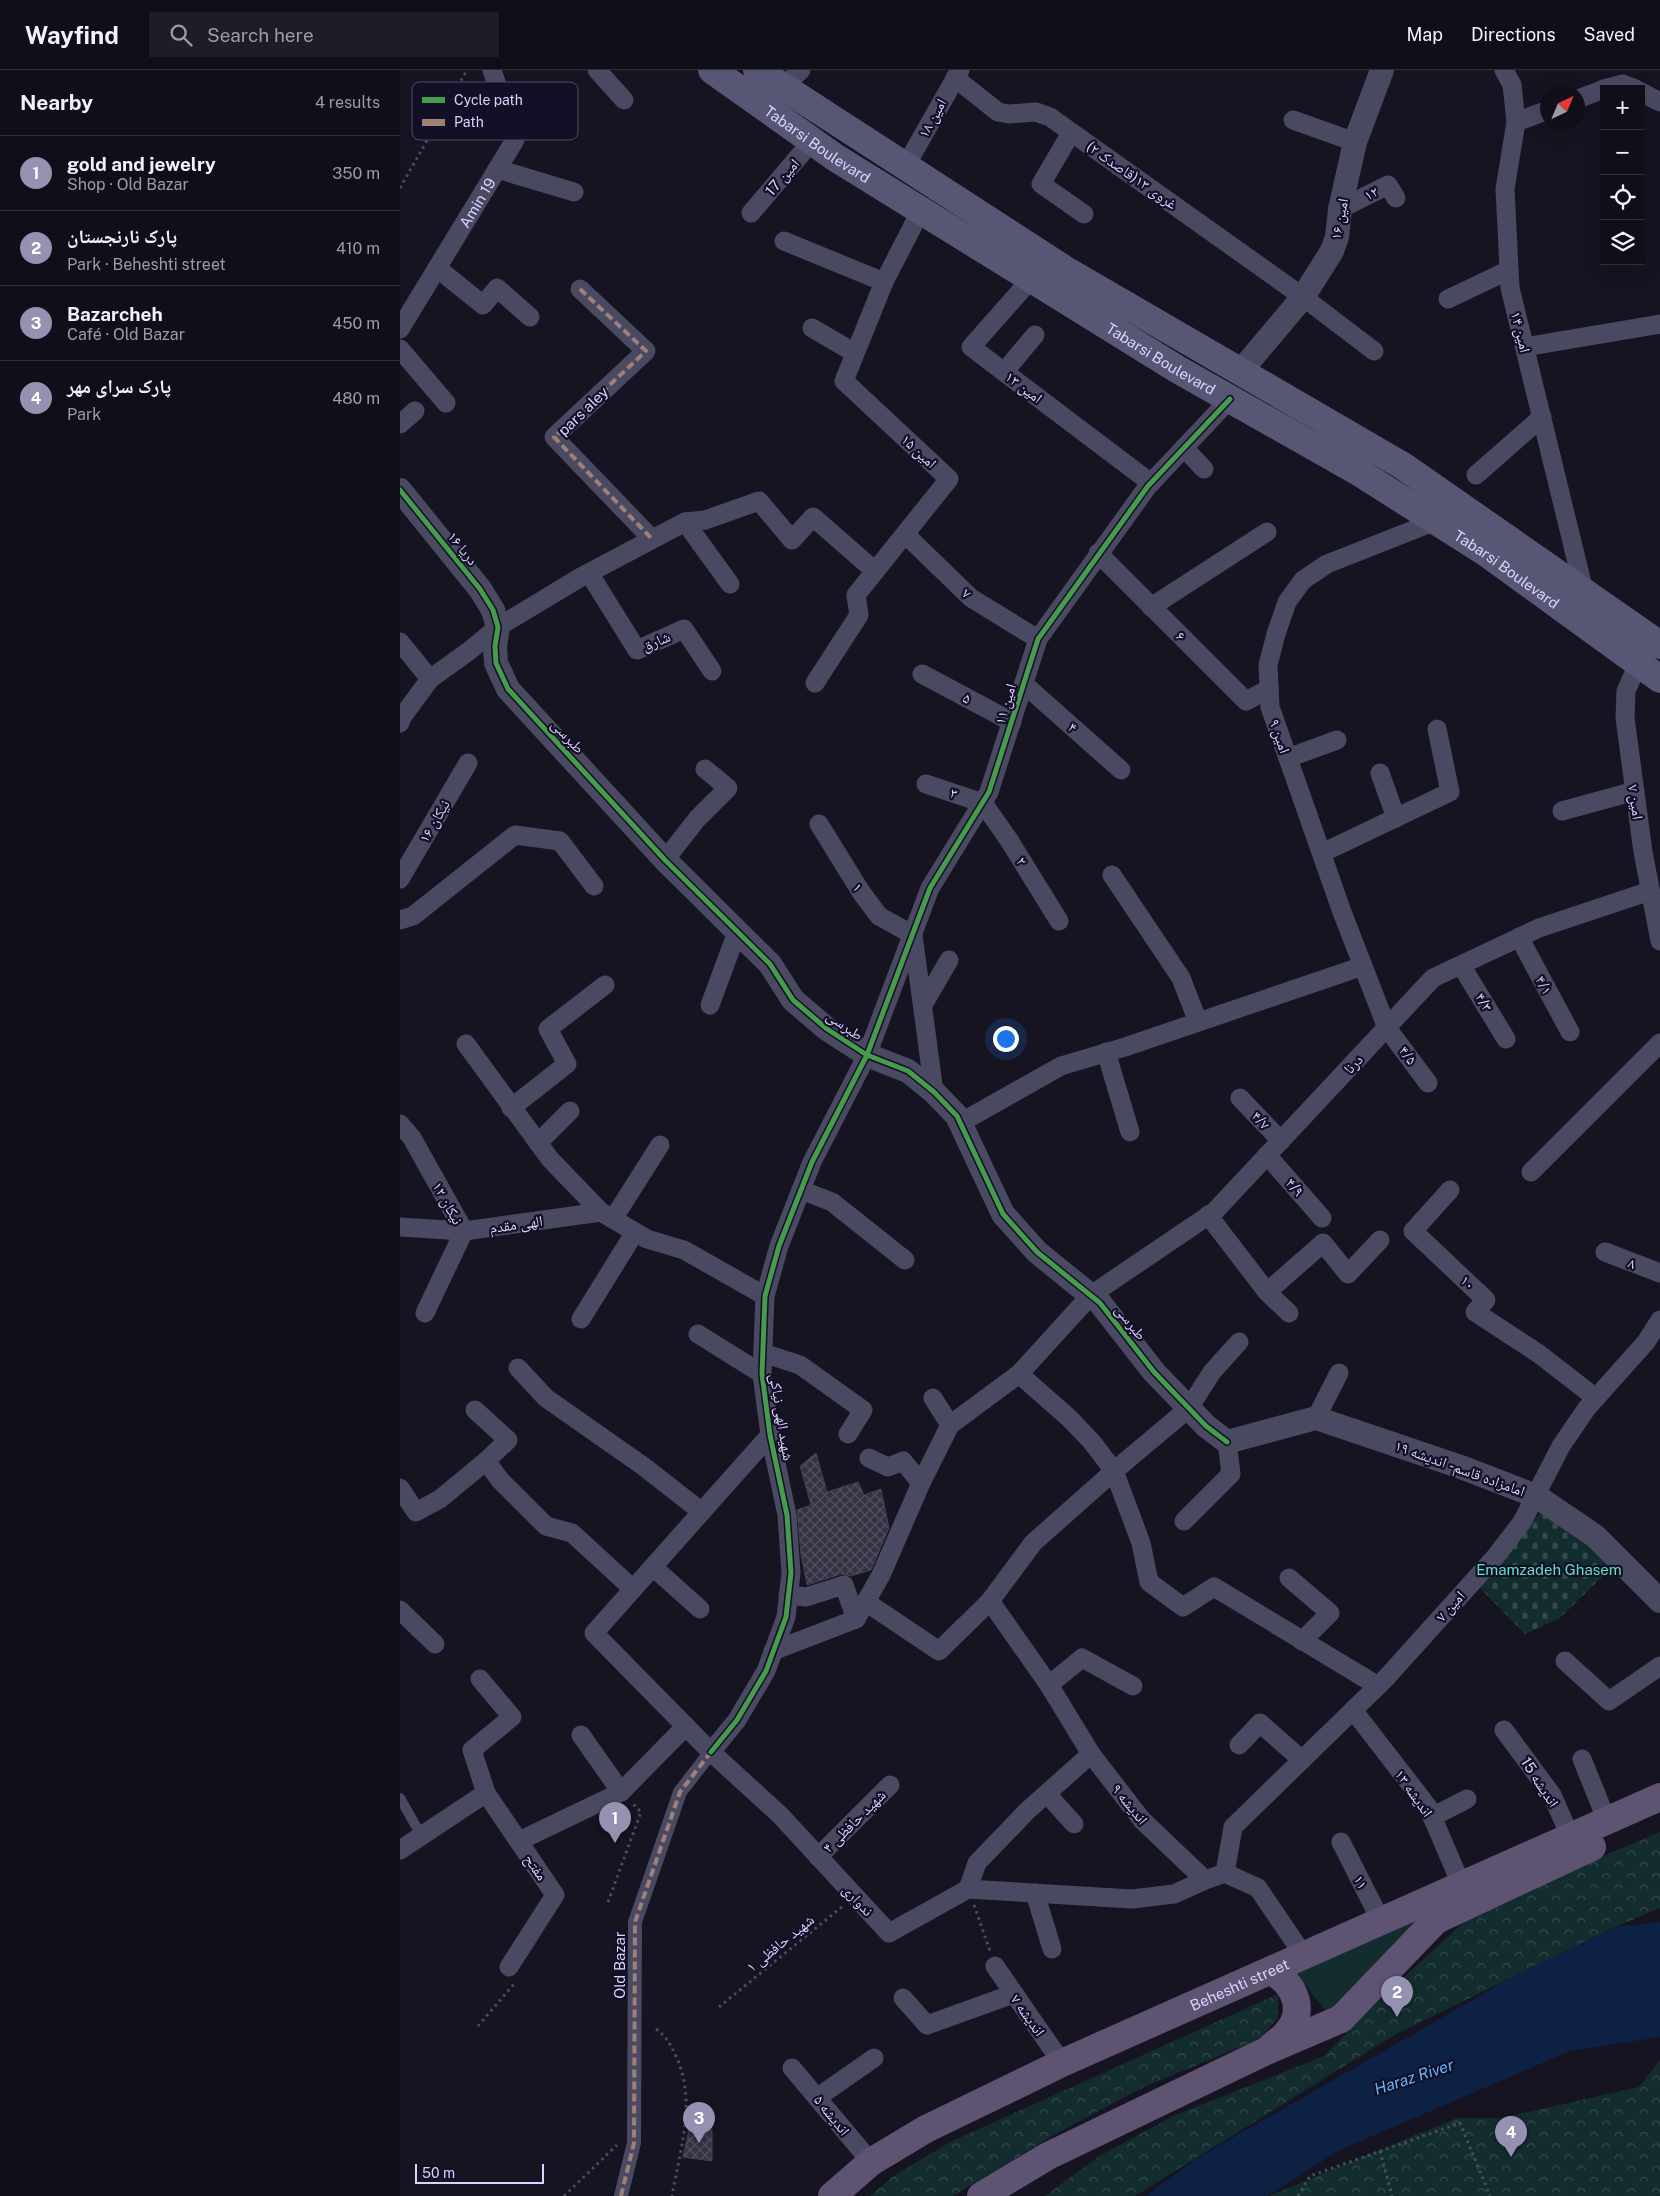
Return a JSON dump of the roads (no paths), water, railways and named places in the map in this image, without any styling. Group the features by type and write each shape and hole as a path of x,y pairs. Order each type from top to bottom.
{"main road":[{"name":"Tabarsi Boulevard","path":"757,70 792,78 905,167 1064,269 1403,466 1660,645"},
{"name":"Tabarsi Boulevard","path":"727,74 836,158 1177,369 1357,471 1485,552 1649,671"},
{"name":"Beheshti street","path":"832,2196 871,2162 926,2129 1062,2063 1660,1797"},
{"path":"981,2196 1048,2156 1266,2051 1341,2019 1436,1920 1660,1815"},
{"path":"1266,2051 1286,2035 1293,2024 1297,2012 1296,1999 1291,1987 1282,1977 1271,1971"},
{"path":"1009,2196 1048,2156"}],"street":[{"name":"Amin 19","path":"492,70 496,82"},
{"path":"597,70 624,100"},
{"name":"امین ۱۶","path":"1240,372 1303,297 1332,251 1337,238 1340,209 1355,142 1382,70"},
{"name":"امین ۱۴","path":"1504,70 1512,86 1516,122 1505,189 1510,288 1584,591"},
{"path":"1610,85 1625,70"},
{"name":"غروی ۱۳(قاصدک ۲)","path":"957,74 998,112 1043,113 1145,183 1303,297 1374,351"},
{"name":"امین ۱۸","path":"905,167 957,74"},
{"path":"1585,96 1600,91"},
{"path":"1645,94 1660,102"},
{"path":"1516,122 1540,113"},
{"path":"1293,120 1355,142"},
{"path":"1071,132 1041,184 1084,214"},
{"name":"Amin 19","path":"400,330 515,140"},
{"name":"امین 17","path":"751,212 812,141"},
{"path":"497,169 574,192"},
{"name":"۱۲","path":"1340,209 1388,184 1396,198"},
{"name":"امین ۱۵","path":"815,683 859,615 856,595 949,479 844,381 884,282 921,210"},
{"path":"784,241 884,282"},
{"path":"437,268 483,305 497,288 530,317"},
{"path":"1448,299 1509,270"},
{"name":"امین ۱۳","path":"1032,278 971,347 1151,483"},
{"name":"pars aley","path":"580,289 646,351 554,437 652,539"},
{"path":"1525,347 1660,324"},
{"path":"812,328 855,354"},
{"path":"1004,372 1035,335"},
{"path":"400,349 446,403"},
{"name":"امین ۱۱","path":"867,1055 930,888 989,792 1038,640 1098,553 1151,483 1230,399"},
{"path":"400,424 415,411"},
{"path":"1476,474 1542,417"},
{"path":"1184,448 1204,469"},
{"name":"دریا ۱۶","path":"400,490 480,589 493,610 498,627"},
{"path":"400,723 430,679 498,627 589,573 685,522 705,520 759,502 792,540 813,517 875,571"},
{"name":"امین ۹","path":"1387,1028 1270,707 1268,665 1287,602 1303,580 1327,564 1436,521"},
{"path":"685,522 730,584"},
{"path":"1151,607 1267,532"},
{"name":"۷","path":"905,534 972,598 1038,640"},
{"name":"۶","path":"1098,553 1246,701 1269,689"},
{"name":"شارق","path":"589,573 638,650 684,629 712,671"},
{"name":"طبرسی","path":"498,627 495,646 496,663 508,689 665,860 770,964 792,1000 827,1030 867,1055 908,1071 934,1092 957,1116 1003,1214 1036,1252 1100,1302 1154,1372 1206,1426 1227,1442"},
{"path":"400,642 430,679"},
{"name":"امین ۷","path":"1649,671 1626,691 1624,718 1650,891 1660,941"},
{"name":"۵","path":"922,674 1012,722"},
{"name":"۴","path":"1024,684 1121,770"},
{"path":"1322,853 1450,792 1437,729"},
{"path":"1288,758 1337,740"},
{"name":"نیکان ۱۶","path":"400,879 468,763"},
{"path":"665,860 697,818 728,788 705,769"},
{"path":"1380,774 1396,818"},
{"name":"۳","path":"926,784 982,803"},
{"path":"1562,811 1635,791"},
{"name":"۲","path":"982,803 1009,840 1059,921"},
{"name":"۱","path":"820,824 861,892 879,916 913,934"},
{"path":"400,920 413,916 515,836 560,841 594,886"},
{"path":"1112,875 1181,978 1198,1022"},
{"name":"درنا","path":"950,1425 1019,1374 1090,1295 1208,1216 1268,1155 1433,978 1539,928 1650,891"},
{"path":"710,1005 737,932"},
{"path":"913,934 934,1092"},
{"name":"۴/۱","path":"1519,938 1570,1032"},
{"path":"923,1005 949,960"},
{"name":"۴/۳","path":"1461,965 1506,1039"},
{"path":"960,1123 1060,1066 1363,966"},
{"path":"511,1108 567,1064 548,1029 605,985"},
{"name":"۴/۵","path":"1387,1028 1428,1083"},
{"path":"1531,1172 1660,1043"},
{"path":"466,1044 550,1159 607,1215 647,1239 684,1250 765,1296"},
{"path":"1106,1052 1130,1132"},
{"name":"شهید الهی نیاکی","path":"711,1752 737,1720 766,1671 786,1617 791,1573 787,1515 770,1435 762,1374 765,1296 779,1246 812,1162 867,1055"},
{"name":"۴/۷","path":"1240,1098 1281,1141"},
{"path":"538,1143 570,1111"},
{"name":"نیکان ۱۲","path":"400,1124 412,1138 464,1231 425,1312"},
{"path":"607,1215 660,1145"},
{"name":"۴/۹","path":"1268,1155 1322,1218"},
{"path":"801,1190 832,1202 905,1260"},
{"name":"۱۰","path":"1450,1190 1413,1231 1486,1300 1475,1312 1539,1354 1596,1398"},
{"name":"الهی مقدم","path":"400,1227 464,1231 607,1215"},
{"path":"1208,1216 1267,1292 1289,1313"},
{"path":"582,1319 635,1232"},
{"path":"1267,1292 1323,1243 1348,1274 1380,1240"},
{"name":"۸","path":"1605,1252 1660,1274"},
{"name":"امین ۷","path":"1225,1873 1232,1827 1378,1686 1496,1556 1522,1522 1561,1446 1596,1398 1646,1342 1660,1320"},
{"path":"698,1334 762,1374"},
{"path":"866,1602 939,1651 990,1601 1033,1543 1114,1470 1189,1408 1212,1372 1239,1342"},
{"path":"763,1353 800,1365 863,1410 848,1434"},
{"path":"518,1368 546,1398 643,1466 702,1512"},
{"path":"1184,1522 1231,1474 1227,1442 1316,1418 1339,1373"},
{"path":"1019,1374 1069,1418 1114,1470 1141,1543 1149,1582 1183,1607 1214,1587 1378,1686"},
{"path":"773,1651 856,1619 881,1575 921,1483 950,1425 933,1398"},
{"path":"400,1488 416,1512 440,1499 508,1440 475,1410"},
{"name":"امامزاده قاسم - اندیشه ۱۹","path":"1316,1418 1461,1467 1536,1496 1595,1536 1660,1601"},
{"path":"486,1461 500,1480 546,1526 572,1533 633,1589 770,1435"},
{"path":"869,1458 888,1467 903,1461 921,1483"},
{"path":"653,1567 700,1610"},
{"path":"1289,1578 1330,1613 1302,1640"},
{"path":"788,1595 806,1597 844,1585 856,1619"},
{"name":"ندواری","path":"633,1589 594,1632 711,1752 780,1815 889,1932 968,1889"},
{"name":"اندیشه ۹","path":"990,1601 1049,1685 1091,1754 1142,1820 1205,1880"},
{"path":"400,1610 434,1644"},
{"path":"1049,1685 1082,1658 1133,1686"},
{"path":"1565,1661 1609,1701 1660,1666"},
{"name":"مفتح","path":"480,1679 512,1717 472,1750 486,1793 555,1895 509,1967"},
{"name":"اندیشه ۱۳","path":"1353,1710 1428,1807 1461,1884"},
{"path":"1239,1745 1260,1723 1302,1760"},
{"path":"519,1841 621,1792 686,1726"},
{"name":"اندیشه 15","path":"1504,1730 1552,1795 1570,1836"},
{"path":"581,1735 621,1792"},
{"name":"Old Bazar","path":"621,2196 634,2143 635,1922 680,1792 711,1752"},
{"path":"1091,1754 977,1863 968,1889 1132,1899 1174,1894 1225,1873 1258,1888 1304,1956"},
{"path":"1582,1759 1607,1821"},
{"name":"شهید حافظی ۴","path":"818,1857 890,1785"},
{"path":"400,1850 486,1793"},
{"path":"1047,1794 1074,1824"},
{"path":"1432,1817 1467,1799"},
{"name":"۱۱","path":"1341,1842 1381,1921"},
{"path":"1035,1893 1052,1949"},
{"name":"اندیشه ۷","path":"995,1966 1062,2063"},
{"path":"903,1998 927,2025 1013,1994"},
{"path":"818,2097 874,2058"},
{"name":"اندیشه ۵","path":"792,2068 871,2162"}],"lane":[{"path":"400,1798 421,1835"}],"water":[{"name":"Haraz River","path":"1660,1922 1660,2037 1570,2051 1340,2150 1267,2196 1146,2196 1199,2157 1518,1974 1615,1927"}],"place":[{"name":"gold and jewelry","path":"615,1843"},
{"name":"پارک نارنجستان","path":"1397,2017"},
{"name":"Bazarcheh","path":"699,2143"},
{"name":"پارک سرای مهر","path":"1511,2157"}],"park label":[{"name":"Emamzadeh Ghasem","path":"1549,1569"}]}
